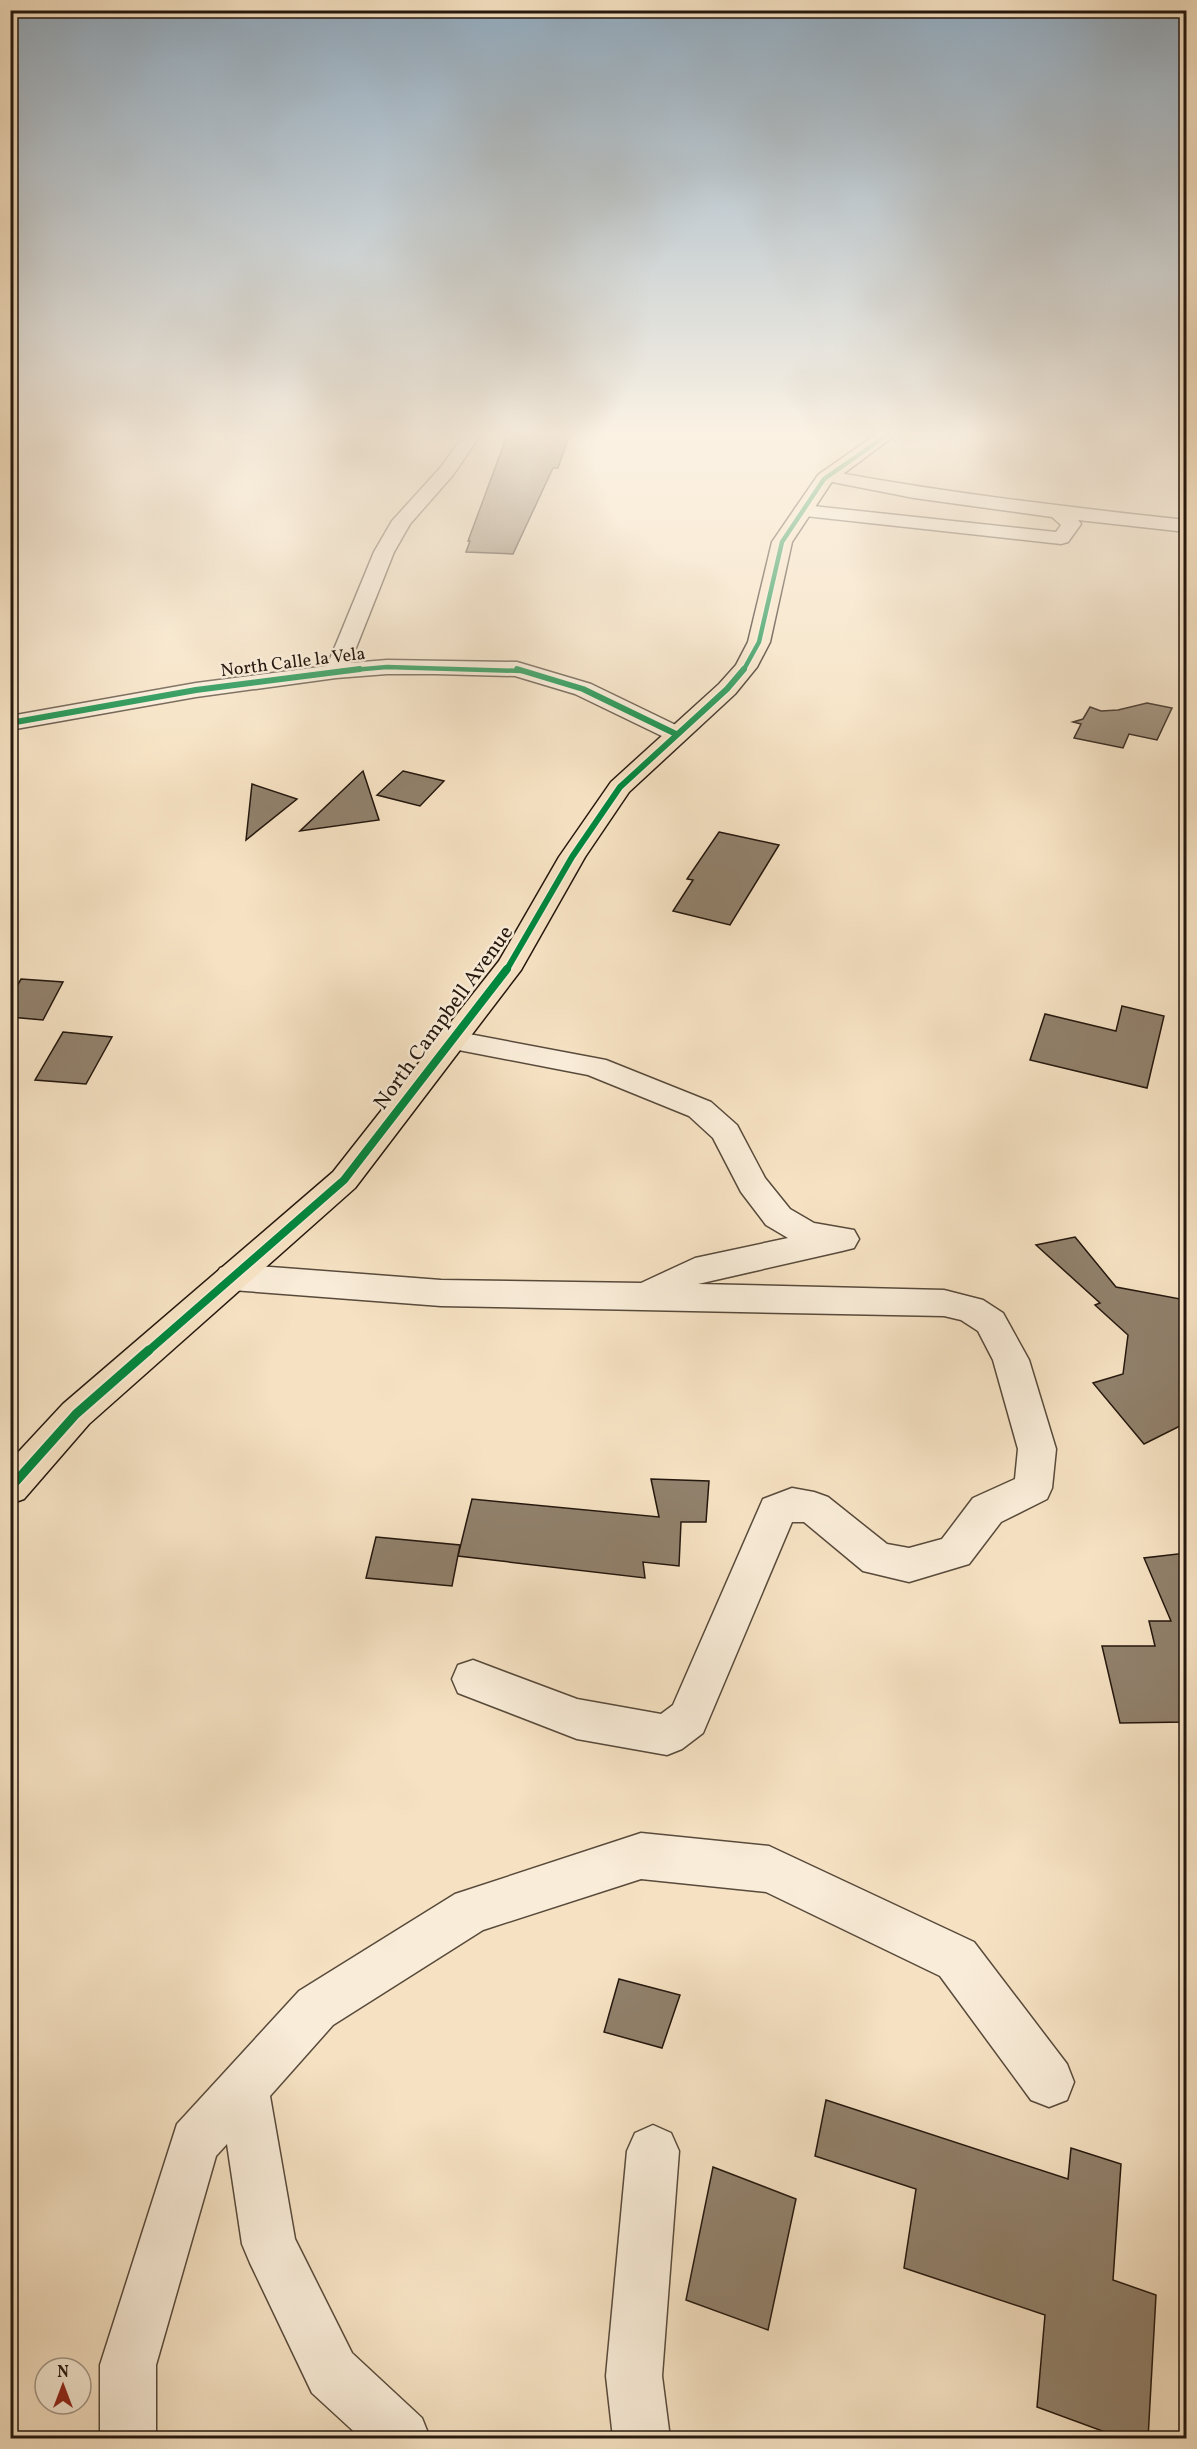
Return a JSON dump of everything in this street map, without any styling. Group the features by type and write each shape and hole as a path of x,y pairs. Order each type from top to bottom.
{"main road":[{"name":"North Campbell Avenue","path":"10,1488 76,1414 344,1180 512,964 572,857 620,787 727,689 746,667 759,642 781,547"}],"street":[{"path":"336,671 387,547"},
{"name":"North Calle la Vela","path":"10,723 196,690 336,671 387,667 517,669 583,688 676,734"},
{"path":"453,1040 595,1067 700,1109 726,1132 752,1184 778,1217 807,1234 842,1239 695,1271 646,1296"},
{"path":"232,1277 441,1293 944,1303 971,1308 991,1322 1011,1360 1037,1449 1033,1488 987,1510 955,1552 909,1565 877,1559 814,1508 792,1504 777,1511 688,1719 667,1735 578,1719 473,1679"},
{"path":"128,2439 128,2365 195,2142 316,2008 471,1910 641,1856 769,1869 957,1959 1049,2082"},
{"path":"244,2088 270,2244 332,2373 402,2439"},
{"path":"641,2439 634,2376 653,2151"}],"building":[{"path":"468,547 516,547 513,554 466,552"},
{"path":"1147,703 1172,708 1157,740 1129,734 1123,748 1074,738 1081,724 1073,722 1083,719 1090,707 1101,711 1118,710"},
{"path":"363,771 379,820 300,831"},
{"path":"403,771 444,781 420,806 377,795"},
{"path":"252,784 297,799 246,840"},
{"path":"719,832 779,845 730,925 673,911 693,880 687,879"},
{"path":"21,979 63,982 43,1020 10,1017 10,998"},
{"path":"1122,1006 1164,1016 1147,1088 1030,1060 1045,1014 1116,1031"},
{"path":"63,1032 112,1037 86,1084 35,1080"},
{"path":"1075,1237 1116,1287 1186,1300 1186,1423 1144,1444 1093,1383 1123,1374 1128,1335 1095,1305 1100,1303 1036,1245"},
{"path":"651,1479 709,1481 706,1522 681,1522 679,1566 643,1562 645,1578 458,1556 472,1499 659,1517"},
{"path":"376,1537 460,1545 452,1586 366,1578"},
{"path":"1186,1553 1186,1722 1120,1723 1102,1646 1155,1646 1149,1621 1171,1621 1144,1558"},
{"path":"619,1979 680,1995 662,2048 604,2032"},
{"path":"826,2100 1068,2179 1071,2148 1121,2164 1113,2280 1156,2295 1148,2439 1124,2439 1037,2407 1045,2315 904,2268 916,2189 815,2156"},
{"path":"713,2167 796,2199 768,2330 686,2300"}],"cycle path":[{"path":"10,1488 76,1414 344,1180 511,964 572,857 620,787 727,689 746,667 759,642 781,547"},
{"path":"10,723 196,690 336,671 387,667 435,667 517,669 583,689 676,734"}]}
